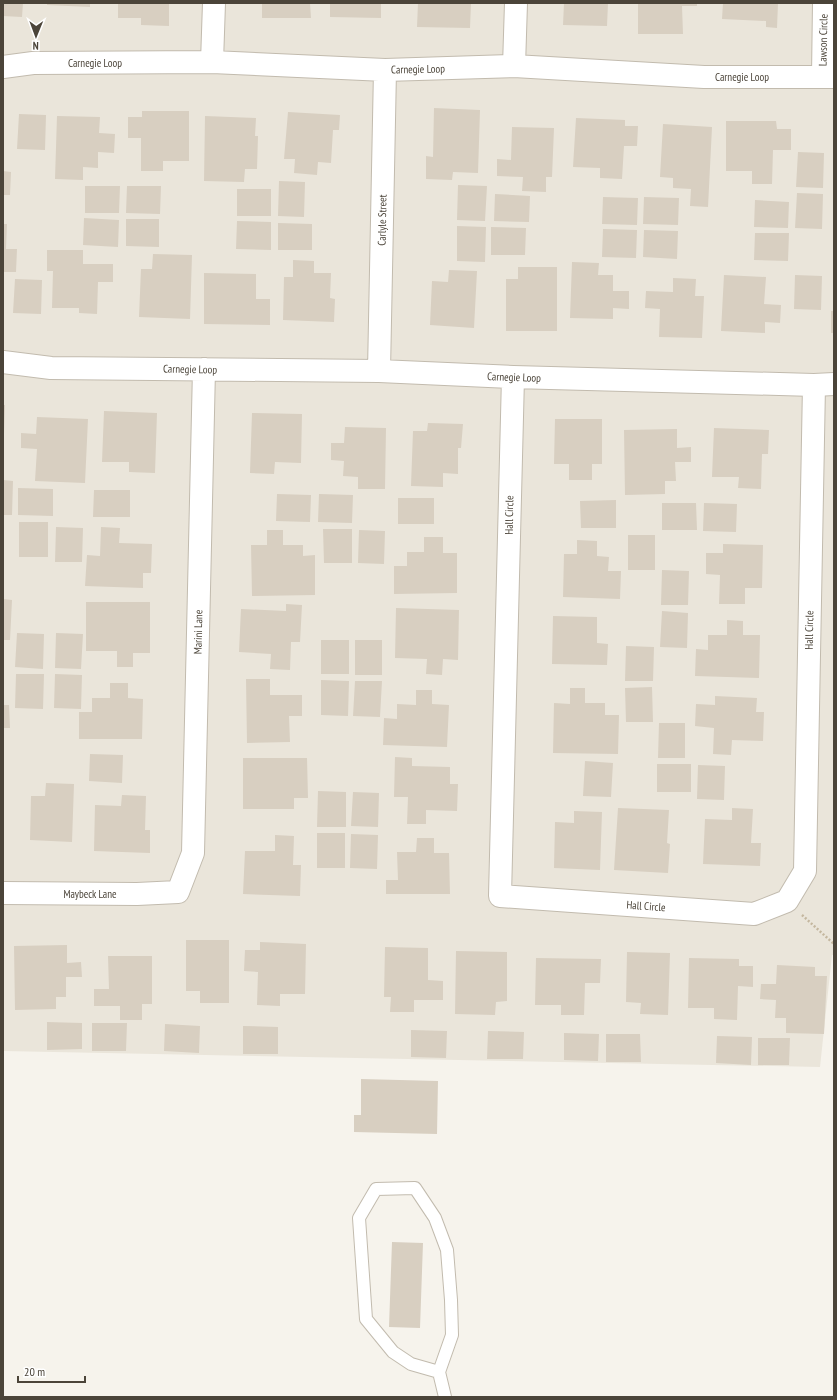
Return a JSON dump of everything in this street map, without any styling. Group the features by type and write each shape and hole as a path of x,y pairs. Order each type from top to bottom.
{"street":[{"path":"212,62 214,3"},
{"path":"514,66 516,3"},
{"name":"Lawson Circle","path":"824,3 828,77"},
{"name":"Carnegie Loop","path":"3,67 33,63 212,62 385,70 514,66 704,77 828,77"},
{"name":"Carlyle Street","path":"379,371 385,70"},
{"name":"Carnegie Loop","path":"3,362 51,368 379,371 513,377 824,384"},
{"name":"Marini Lane","path":"178,892 193,853 204,369"},
{"name":"Hall Circle","path":"513,377 500,896 754,914 787,901 805,871 824,384"},
{"name":"Maybeck Lane","path":"3,893 136,894 178,892"}],"lane":[{"path":"440,1372 411,1364 393,1352 366,1319 359,1218 376,1189 415,1188 434,1218 447,1250 452,1335 440,1372 445,1397"}],"path":[{"path":"787,901 834,944"}],"shaded area":[{"path":"3,3 834,3 834,955 832,955 820,1067 3,1051"}],"building":[{"path":"3,3 23,3 22,17 3,16"},
{"path":"47,3 90,3 90,7 47,5"},
{"path":"118,3 169,3 169,26 141,25 141,18 118,18"},
{"path":"262,3 310,3 311,18 262,18"},
{"path":"330,3 381,3 381,18 330,17"},
{"path":"418,3 471,3 470,28 417,27"},
{"path":"564,3 608,3 607,26 563,25"},
{"path":"638,3 697,3 697,6 682,6 683,34 638,34"},
{"path":"723,3 778,3 777,28 766,27 766,21 722,19"},
{"path":"434,108 480,110 478,173 453,172 452,180 426,179 426,156 433,157"},
{"path":"142,111 189,111 189,161 163,161 163,171 141,171 141,138 128,138 128,117 142,117"},
{"path":"288,112 340,115 339,130 333,130 331,163 318,162 317,175 294,173 295,159 284,159"},
{"path":"19,114 46,115 45,150 17,149"},
{"path":"57,116 100,117 99,133 115,134 114,153 98,152 98,168 83,167 83,180 55,179"},
{"path":"205,116 256,118 255,136 258,136 257,169 245,169 244,182 204,181"},
{"path":"576,118 625,120 625,126 638,126 637,146 624,146 622,179 600,178 600,168 573,167"},
{"path":"726,121 776,121 777,129 791,129 791,150 773,150 772,184 752,184 752,171 726,171"},
{"path":"663,124 712,127 708,207 690,206 691,189 673,188 673,178 660,177"},
{"path":"512,127 554,128 552,177 546,177 546,192 522,191 523,177 497,176 497,159 511,160"},
{"path":"798,152 824,153 823,188 796,187"},
{"path":"3,171 11,172 10,195 3,195"},
{"path":"279,181 305,182 304,217 278,216"},
{"path":"458,185 487,186 485,221 457,220"},
{"path":"85,186 120,186 119,213 85,213"},
{"path":"127,186 161,186 160,214 126,213"},
{"path":"237,189 271,189 271,216 237,216"},
{"path":"797,193 823,194 822,229 795,228"},
{"path":"495,194 530,196 529,222 494,221"},
{"path":"603,197 638,198 637,225 602,224"},
{"path":"644,197 679,198 678,225 643,224"},
{"path":"755,200 789,202 788,228 754,227"},
{"path":"84,218 119,220 118,247 83,245"},
{"path":"126,219 159,219 159,247 126,246"},
{"path":"237,221 271,222 271,250 236,249"},
{"path":"278,223 312,224 312,250 278,250"},
{"path":"3,224 7,224 6,249 17,249 16,272 3,272"},
{"path":"457,226 486,227 485,262 457,261"},
{"path":"491,227 526,228 525,255 491,255"},
{"path":"603,229 637,230 636,258 602,257"},
{"path":"644,230 678,231 677,259 643,257"},
{"path":"755,233 789,233 788,261 754,260"},
{"path":"47,250 83,250 83,264 113,264 113,282 98,282 97,314 79,313 79,308 52,308 53,271 47,271"},
{"path":"153,254 192,255 190,319 139,317 141,269 152,269"},
{"path":"293,260 314,261 314,273 331,273 330,298 335,299 334,322 283,320 284,277 293,277"},
{"path":"572,262 599,263 598,275 613,275 613,291 629,291 629,309 613,308 613,319 570,318"},
{"path":"518,267 557,267 557,331 506,331 506,279 518,279"},
{"path":"449,270 477,271 474,328 430,325 432,281 448,282"},
{"path":"204,273 256,274 256,299 270,299 270,325 204,324"},
{"path":"724,275 766,277 764,304 781,305 780,323 765,322 765,333 721,331"},
{"path":"795,275 822,276 821,310 794,309"},
{"path":"673,278 696,279 695,296 704,296 702,338 659,337 660,309 645,308 646,291 673,292"},
{"path":"15,279 42,280 41,314 13,313"},
{"path":"831,311 834,311 834,333 831,333"},
{"path":"3,405 5,405 4,434 3,434"},
{"path":"104,411 157,413 155,473 129,472 129,462 102,462"},
{"path":"252,413 302,414 301,463 275,462 274,474 250,473"},
{"path":"37,417 88,419 85,483 35,481 37,449 21,448 21,433 36,434"},
{"path":"555,419 602,419 602,464 592,464 592,480 569,480 569,464 554,464"},
{"path":"428,423 463,424 461,448 458,448 458,474 443,473 443,487 411,486 413,431 427,431"},
{"path":"345,427 386,428 385,489 358,489 358,477 343,476 344,461 331,460 331,443 344,443"},
{"path":"714,428 769,430 768,454 762,454 761,489 738,488 739,477 712,477"},
{"path":"677,429 677,448 691,447 691,462 675,462 676,481 665,481 665,494 625,495 624,430"},
{"path":"3,480 13,481 12,515 3,515"},
{"path":"18,488 53,489 53,516 18,515"},
{"path":"94,490 130,490 130,517 93,517"},
{"path":"277,494 311,495 310,522 276,521"},
{"path":"319,494 353,495 352,523 318,522"},
{"path":"398,498 434,498 434,524 398,524"},
{"path":"616,500 616,528 581,528 580,501"},
{"path":"662,503 696,503 697,530 662,530"},
{"path":"704,503 737,504 736,532 703,531"},
{"path":"19,522 48,522 48,557 19,557"},
{"path":"56,527 83,528 82,562 55,562"},
{"path":"101,527 120,528 119,543 152,544 151,573 143,573 143,588 85,586 87,555 100,556"},
{"path":"323,529 352,529 352,563 324,563"},
{"path":"267,530 283,530 283,545 303,545 303,556 315,555 315,595 252,596 251,545 267,545"},
{"path":"359,530 385,531 384,564 358,563"},
{"path":"628,535 655,535 655,570 628,570"},
{"path":"424,537 443,537 443,553 457,553 457,593 394,594 394,566 407,566 407,552 424,552"},
{"path":"577,540 597,541 597,556 609,557 608,571 621,571 620,599 563,597 564,554 577,554"},
{"path":"723,544 763,545 762,588 745,588 745,604 719,604 720,575 706,574 706,553 723,553"},
{"path":"662,570 689,571 688,605 661,605"},
{"path":"3,599 12,600 10,640 3,640"},
{"path":"86,602 150,602 150,653 133,653 133,667 117,667 117,651 86,651"},
{"path":"286,604 302,605 300,642 291,642 290,670 270,669 271,654 239,652 241,609 286,611"},
{"path":"396,608 459,610 458,660 443,659 442,675 426,674 427,659 395,658"},
{"path":"662,611 688,613 687,648 660,647"},
{"path":"553,616 597,617 597,643 608,644 607,665 552,664"},
{"path":"727,620 743,621 743,635 760,635 759,678 695,676 696,649 708,650 708,635 727,635"},
{"path":"17,633 44,634 43,669 15,667"},
{"path":"56,633 83,634 81,669 55,668"},
{"path":"321,640 349,640 349,674 321,674"},
{"path":"355,640 382,640 382,675 355,675"},
{"path":"626,646 654,647 653,681 625,681"},
{"path":"16,674 44,674 43,709 15,708"},
{"path":"55,674 82,675 81,709 54,708"},
{"path":"246,679 270,679 270,695 302,695 302,716 289,716 290,742 247,743"},
{"path":"321,680 349,681 348,716 321,715"},
{"path":"355,681 382,681 380,717 353,716"},
{"path":"110,683 128,683 128,698 143,699 142,739 79,739 79,712 92,712 92,698 110,698"},
{"path":"652,687 653,722 626,722 625,688"},
{"path":"570,688 585,688 585,703 605,703 605,715 619,715 618,754 553,753 554,703 570,704"},
{"path":"416,690 432,690 432,704 449,705 447,747 383,745 384,718 397,719 397,704 416,705"},
{"path":"715,696 757,698 756,712 764,712 763,741 732,740 731,755 713,754 714,728 695,726 696,704 715,705"},
{"path":"3,705 9,705 10,728 3,728"},
{"path":"659,723 685,723 685,758 658,758"},
{"path":"90,754 123,755 122,783 89,781"},
{"path":"395,757 412,758 412,766 450,767 450,784 458,784 457,811 426,810 426,824 407,824 408,797 394,797"},
{"path":"243,758 307,758 308,798 294,798 294,809 243,809"},
{"path":"585,761 613,763 611,797 583,796"},
{"path":"657,764 691,764 691,792 657,792"},
{"path":"698,765 725,766 724,800 697,799"},
{"path":"46,783 74,784 72,842 30,840 31,796 45,796"},
{"path":"318,791 346,792 346,827 317,827"},
{"path":"353,792 379,793 378,827 351,826"},
{"path":"122,795 146,796 145,830 150,830 150,853 94,851 95,805 121,806"},
{"path":"618,808 669,810 667,843 670,844 668,873 614,870"},
{"path":"732,808 753,809 751,843 761,843 760,866 703,864 705,819 732,820"},
{"path":"574,811 602,812 600,870 554,868 555,822 574,823"},
{"path":"317,833 345,833 345,868 317,868"},
{"path":"351,834 378,835 377,869 350,868"},
{"path":"275,835 294,836 293,865 301,865 300,896 243,894 245,851 275,851"},
{"path":"417,838 434,838 434,853 449,853 450,894 386,894 386,880 398,880 397,852 416,852"},
{"path":"186,940 229,940 229,1003 200,1003 200,991 186,991"},
{"path":"260,942 306,944 305,994 280,994 280,1006 257,1005 258,972 244,971 245,950 260,950"},
{"path":"67,945 67,963 81,962 82,977 66,977 66,997 56,997 56,1009 15,1010 14,946"},
{"path":"385,947 428,948 428,980 443,981 443,1000 414,1000 414,1012 390,1012 391,997 384,997"},
{"path":"456,951 507,952 507,1001 496,1002 495,1015 455,1014"},
{"path":"627,952 670,953 668,1015 640,1014 641,1003 626,1002"},
{"path":"108,956 152,956 152,1004 142,1004 142,1020 120,1020 120,1006 94,1006 94,989 109,989"},
{"path":"536,958 601,959 600,983 585,983 584,1015 561,1015 561,1005 535,1005"},
{"path":"689,958 739,959 739,966 753,966 753,987 738,986 737,1020 714,1019 714,1008 688,1008"},
{"path":"777,965 815,967 815,976 827,976 824,1034 786,1033 786,1018 775,1018 776,1000 760,999 761,984 776,984"},
{"path":"47,1022 82,1023 82,1049 47,1050"},
{"path":"92,1023 127,1023 126,1051 92,1051"},
{"path":"165,1024 200,1026 199,1053 164,1051"},
{"path":"243,1026 278,1027 278,1054 243,1054"},
{"path":"411,1030 447,1031 446,1058 411,1057"},
{"path":"488,1031 524,1032 523,1059 487,1059"},
{"path":"564,1033 599,1034 598,1061 564,1060"},
{"path":"606,1034 640,1034 641,1062 606,1062"},
{"path":"717,1036 752,1037 751,1065 716,1063"},
{"path":"758,1038 790,1038 789,1065 758,1065"},
{"path":"361,1079 438,1081 437,1134 354,1132 354,1115 361,1115"},
{"path":"392,1242 423,1243 420,1328 389,1327"}]}
